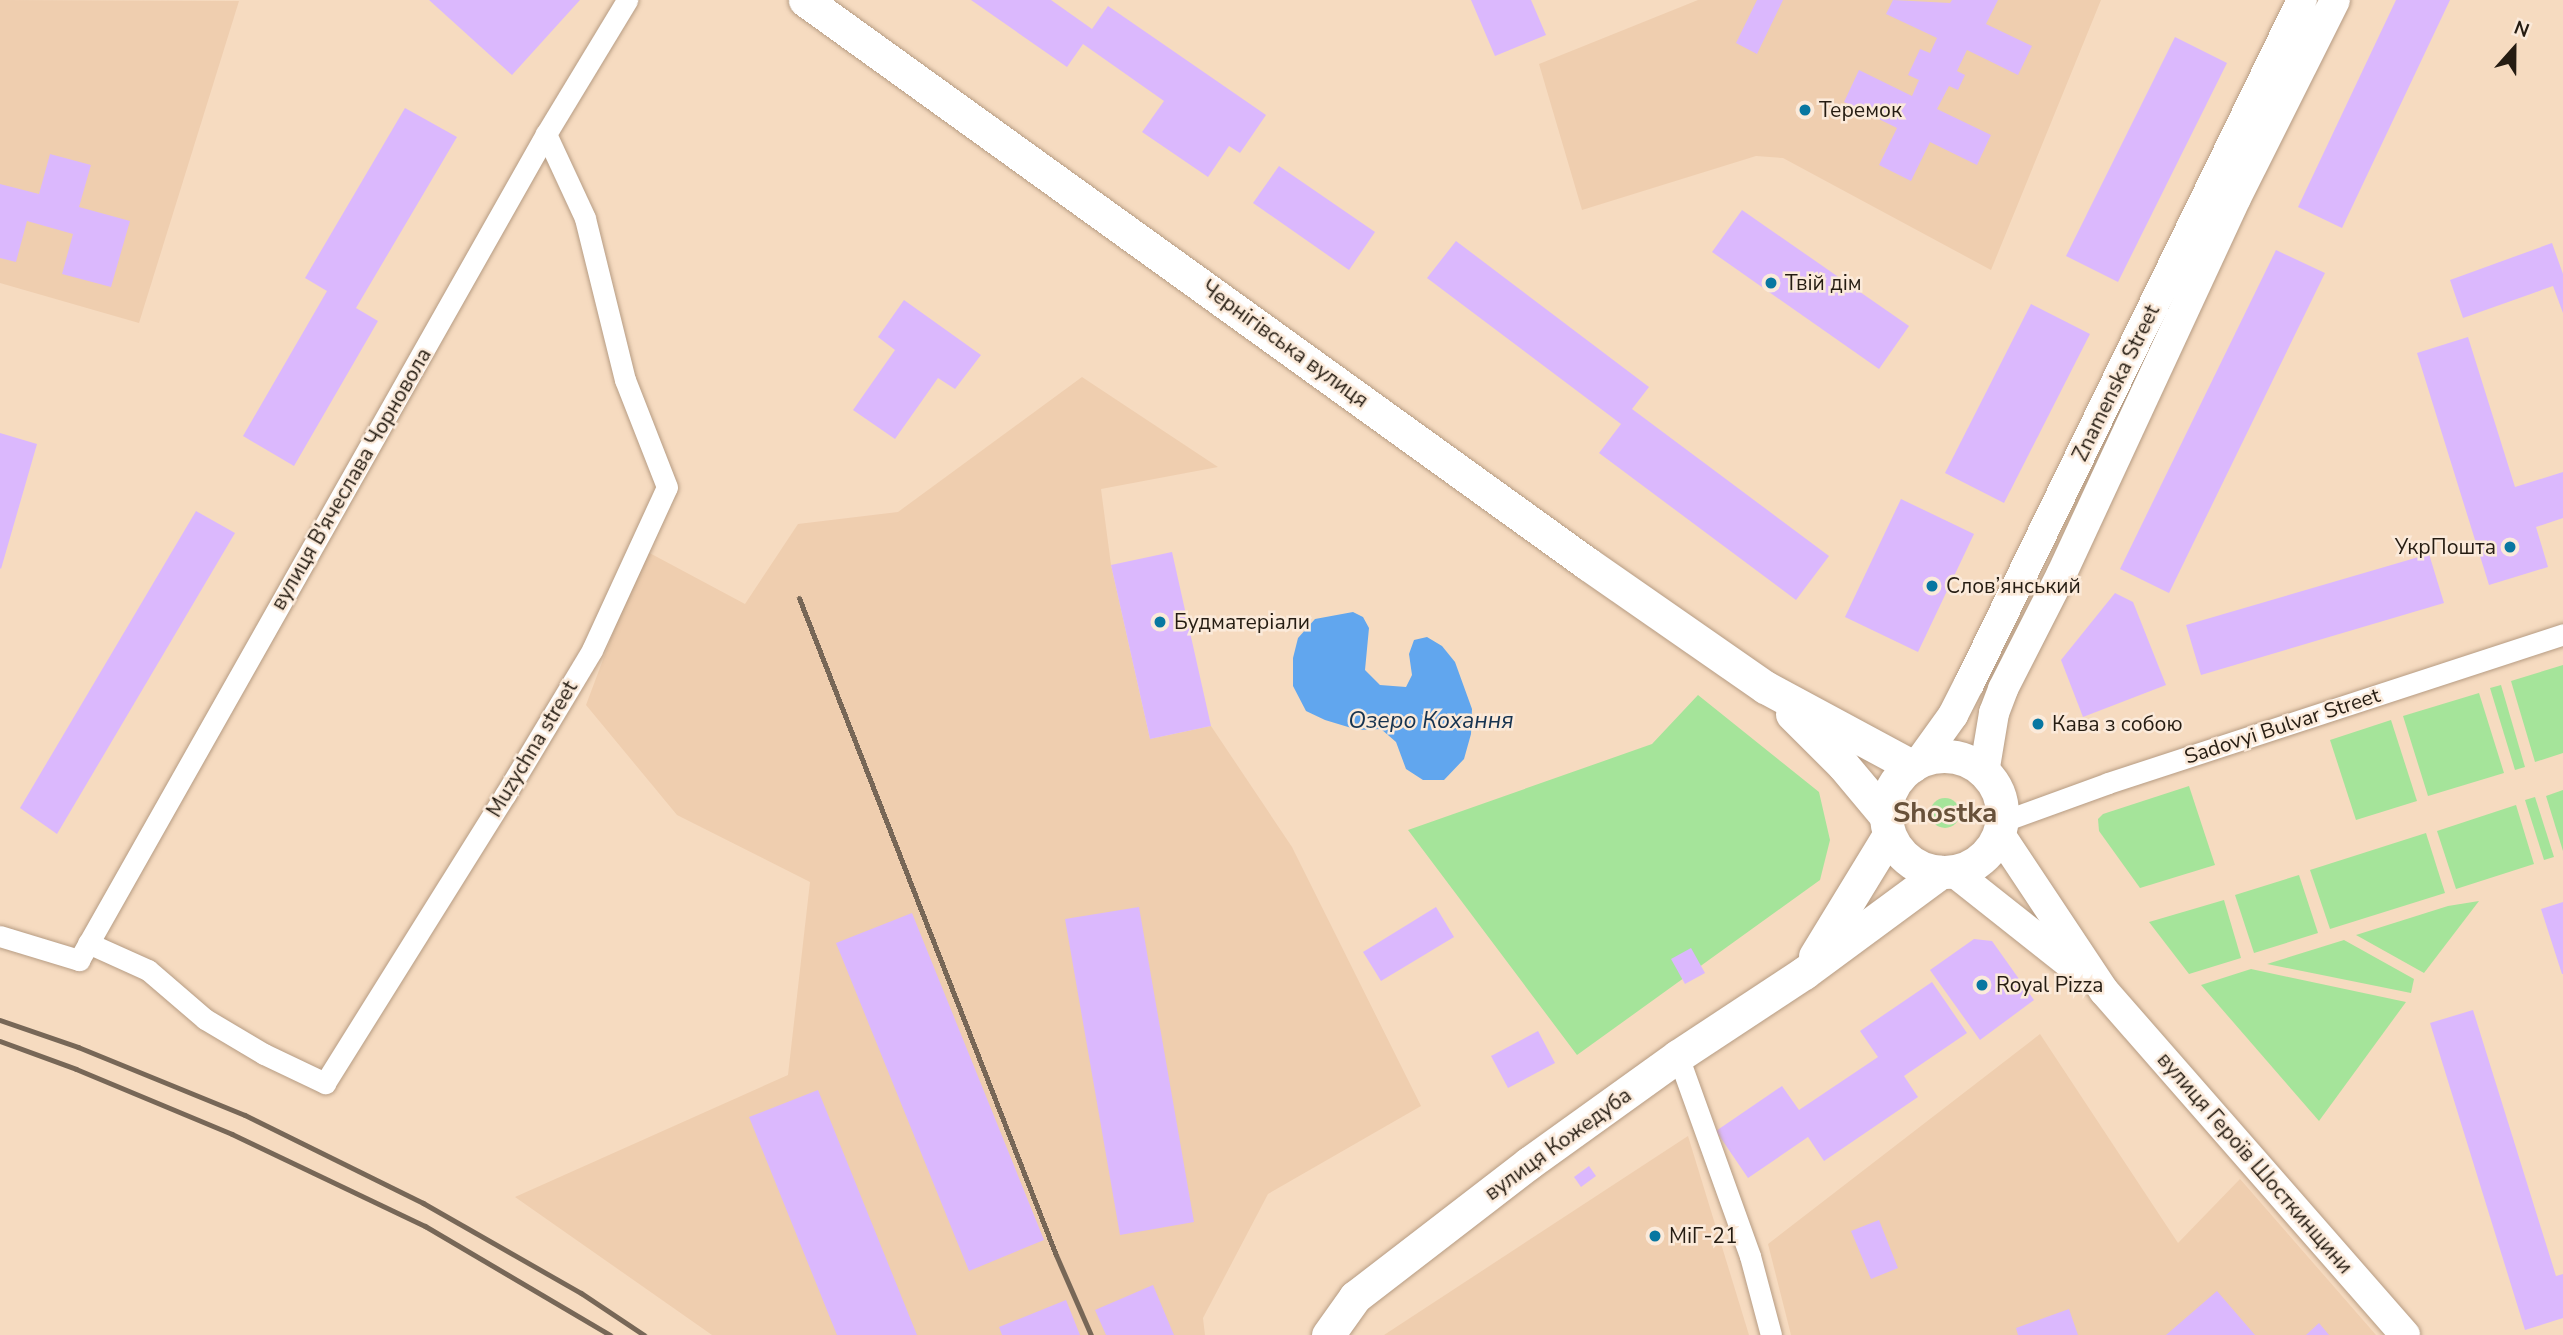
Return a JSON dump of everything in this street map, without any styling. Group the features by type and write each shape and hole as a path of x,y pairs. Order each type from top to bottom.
{"main road":[{"name":"Чернігівська вулиця","path":"806,0 1588,564 1765,687 1916,763"},
{"name":"Znamenska Street","path":"1916,763 1953,715 1969,684 2302,0"},
{"name":"Znamenska Street","path":"1984,772 1994,713 2003,690 2062,573 2236,198 2335,0"},
{"name":"Чернігівська вулиця","path":"1765,687 1843,765 1887,825"},
{"path":"1937,757 1954,757 1984,772 1998,795 2000,828 1986,854 1966,868 1947,872 1909,861 1887,825 1892,786 1916,763 1937,757"},
{"name":"вулиця Кожедуба","path":"1804,973 1887,825"},
{"name":"вулиця Героїв Шосткинщини","path":"2000,828 2104,991 2405,1335"},
{"name":"вулиця Героїв Шосткинщини","path":"1947,872 2104,991"},
{"name":"вулиця Кожедуба","path":"1328,1335 1355,1297 1529,1163 1678,1056 1804,973 1947,872"}],"street":[{"name":"вулиця В'ячеслава Чорновола","path":"83,951 546,134 627,0"},
{"name":"Muzychna street","path":"83,951 148,970 205,1019 264,1054 325,1083 592,650 667,487 625,380 585,218 546,134"},
{"name":"Sadovyi Bulvar Street","path":"2000,828 2108,783 2563,634"},
{"path":"0,936 83,951"},
{"path":"1678,1056 1750,1255 1771,1335"}],"shaded area":[{"path":"0,0 239,1 139,323 0,283"},
{"name":"Теремок","path":"1698,0 2101,0 1991,270 1783,158 1756,156 1582,210 1539,64"},
{"path":"1082,377 1218,467 1101,489 1111,565 1150,739 1211,726 1292,847 1421,1106 1268,1194 1203,1318 1205,1335 712,1335 515,1197 788,1075 810,882 677,815 586,705 644,550 745,604 798,524 898,512"},
{"path":"2040,1034 2178,1243 2240,1179 2376,1335 1791,1335 1768,1244"},
{"path":"1688,1136 1749,1335 1384,1335"}],"green space":[{"path":"2563,665 2563,753 2535,762 2511,681"},
{"path":"2501,685 2525,767 2515,770 2490,688"},
{"path":"2479,693 2504,773 2428,796 2403,716"},
{"path":"1698,695 1819,792 1830,840 1820,880 1577,1055 1408,830 1652,744"},
{"path":"2391,720 2417,801 2356,820 2330,740"},
{"path":"2189,786 2215,865 2140,888 2099,831 2098,819 2103,814"},
{"path":"2563,790 2563,851 2546,796"},
{"path":"2535,797 2554,857 2544,860 2525,800"},
{"path":"1945,798 1956,802 1960,813 1956,824 1945,828 1934,824 1930,813 1934,802"},
{"path":"2516,805 2534,864 2456,889 2437,831"},
{"path":"2426,833 2445,893 2330,929 2310,870"},
{"path":"2299,875 2318,933 2254,953 2235,895"},
{"path":"2224,900 2241,958 2189,974 2149,922"},
{"path":"2479,901 2424,973 2356,935 2448,906"},
{"path":"2344,940 2414,979 2411,993 2267,964"},
{"path":"2251,969 2406,1002 2319,1121 2201,985"}],"water":[{"name":"Озеро Кохання","path":"1353,612 1363,617 1369,628 1365,670 1380,685 1406,687 1412,675 1409,654 1414,640 1427,637 1442,646 1455,662 1472,709 1471,734 1464,759 1444,780 1423,780 1406,769 1396,742 1381,729 1358,730 1306,711 1293,686 1293,658 1298,638 1315,619"}],"building":[{"path":"429,0 580,0 512,75"},
{"path":"971,0 1051,0 1092,29 1108,6 1266,115 1240,153 1229,146 1208,177 1142,132 1164,101 1083,44 1067,67"},
{"path":"1471,0 1531,0 1546,35 1495,56"},
{"path":"1757,0 1783,0 1757,54 1736,43"},
{"path":"1893,0 1950,3 1952,0 1998,0 1986,24 2032,46 2018,75 1967,50 1957,71 1965,75 1958,90 1949,86 1937,109 1991,135 1977,165 1930,142 1911,181 1879,165 1897,128 1844,102 1859,70 1912,96 1919,80 1908,75 1920,49 1930,53 1937,38 1886,14"},
{"path":"2396,0 2450,0 2342,228 2298,207"},
{"path":"2175,37 2227,63 2118,282 2066,256"},
{"path":"405,108 457,137 356,308 378,321 294,466 243,436 327,291 305,278"},
{"path":"50,154 91,165 79,207 130,221 111,287 62,274 73,234 27,221 16,262 0,258 0,184 39,194"},
{"path":"1279,166 1375,232 1349,270 1253,203"},
{"path":"1742,210 1909,326 1879,369 1712,252"},
{"path":"1456,241 1649,387 1632,409 1829,556 1796,600 1599,453 1621,424 1427,278"},
{"path":"2552,243 2563,274 2563,313 2553,286 2463,318 2450,280"},
{"path":"2276,250 2325,273 2169,593 2120,569"},
{"path":"904,300 981,355 955,389 938,378 895,439 853,410 895,350 878,337"},
{"path":"2031,304 2090,334 2004,503 1945,473"},
{"path":"2468,337 2515,487 2563,472 2563,518 2536,527 2548,567 2489,585 2417,353"},
{"path":"0,433 37,444 1,569 0,568"},
{"path":"1901,499 1974,534 1918,652 1845,617"},
{"path":"196,511 235,533 57,834 20,808"},
{"path":"1172,552 1211,726 1150,739 1111,565"},
{"path":"2429,554 2444,603 2201,675 2186,625"},
{"path":"2115,593 2133,602 2166,685 2083,717 2061,660"},
{"path":"2563,902 2563,974 2562,974 2541,909"},
{"path":"1139,907 1194,1222 1120,1235 1065,919"},
{"path":"1436,907 1454,937 1381,981 1363,952"},
{"path":"912,913 1044,1240 969,1271 836,943"},
{"name":"Royal Pizza","path":"1974,939 1992,941 2034,1000 1980,1040 1930,970"},
{"path":"1691,948 1705,973 1685,984 1671,959"},
{"path":"1932,982 1967,1033 1904,1076 1918,1097 1824,1161 1808,1137 1748,1178 1716,1131 1782,1086 1799,1110 1878,1057 1860,1031"},
{"path":"2473,1010 2556,1276 2563,1274 2563,1318 2525,1330 2430,1023"},
{"path":"1538,1031 1555,1063 1508,1088 1491,1056"},
{"path":"818,1090 917,1335 837,1335 749,1117"},
{"path":"1589,1166 1596,1176 1581,1187 1574,1177"},
{"path":"1879,1220 1898,1268 1871,1279 1851,1231"},
{"path":"1153,1285 1174,1335 1106,1335 1095,1310"},
{"path":"2217,1291 2255,1335 2166,1335"},
{"path":"1066,1300 1080,1335 1002,1335 999,1327"},
{"path":"2069,1309 2078,1335 2018,1335 2016,1328"},
{"path":"2319,1323 2329,1335 2306,1335"}],"railway":[{"path":"799,598 1056,1255 1091,1335"},
{"path":"0,1020 78,1047 245,1115 423,1203 581,1293 644,1335"},
{"path":"0,1041 76,1069 232,1134 425,1226 610,1335"}],"place":[{"name":"Теремок","path":"1805,110"},
{"name":"Твій дім","path":"1771,283"},
{"name":"УкрПошта","path":"2510,547"},
{"name":"Слов’янський","path":"1932,586"},
{"name":"Будматеріали","path":"1160,622"},
{"name":"Кава з собою","path":"2038,724"},
{"name":"Royal Pizza","path":"1982,985"},
{"name":"МіГ-21","path":"1655,1236"}],"district":[{"name":"Shostka","path":"1945,813"}]}
